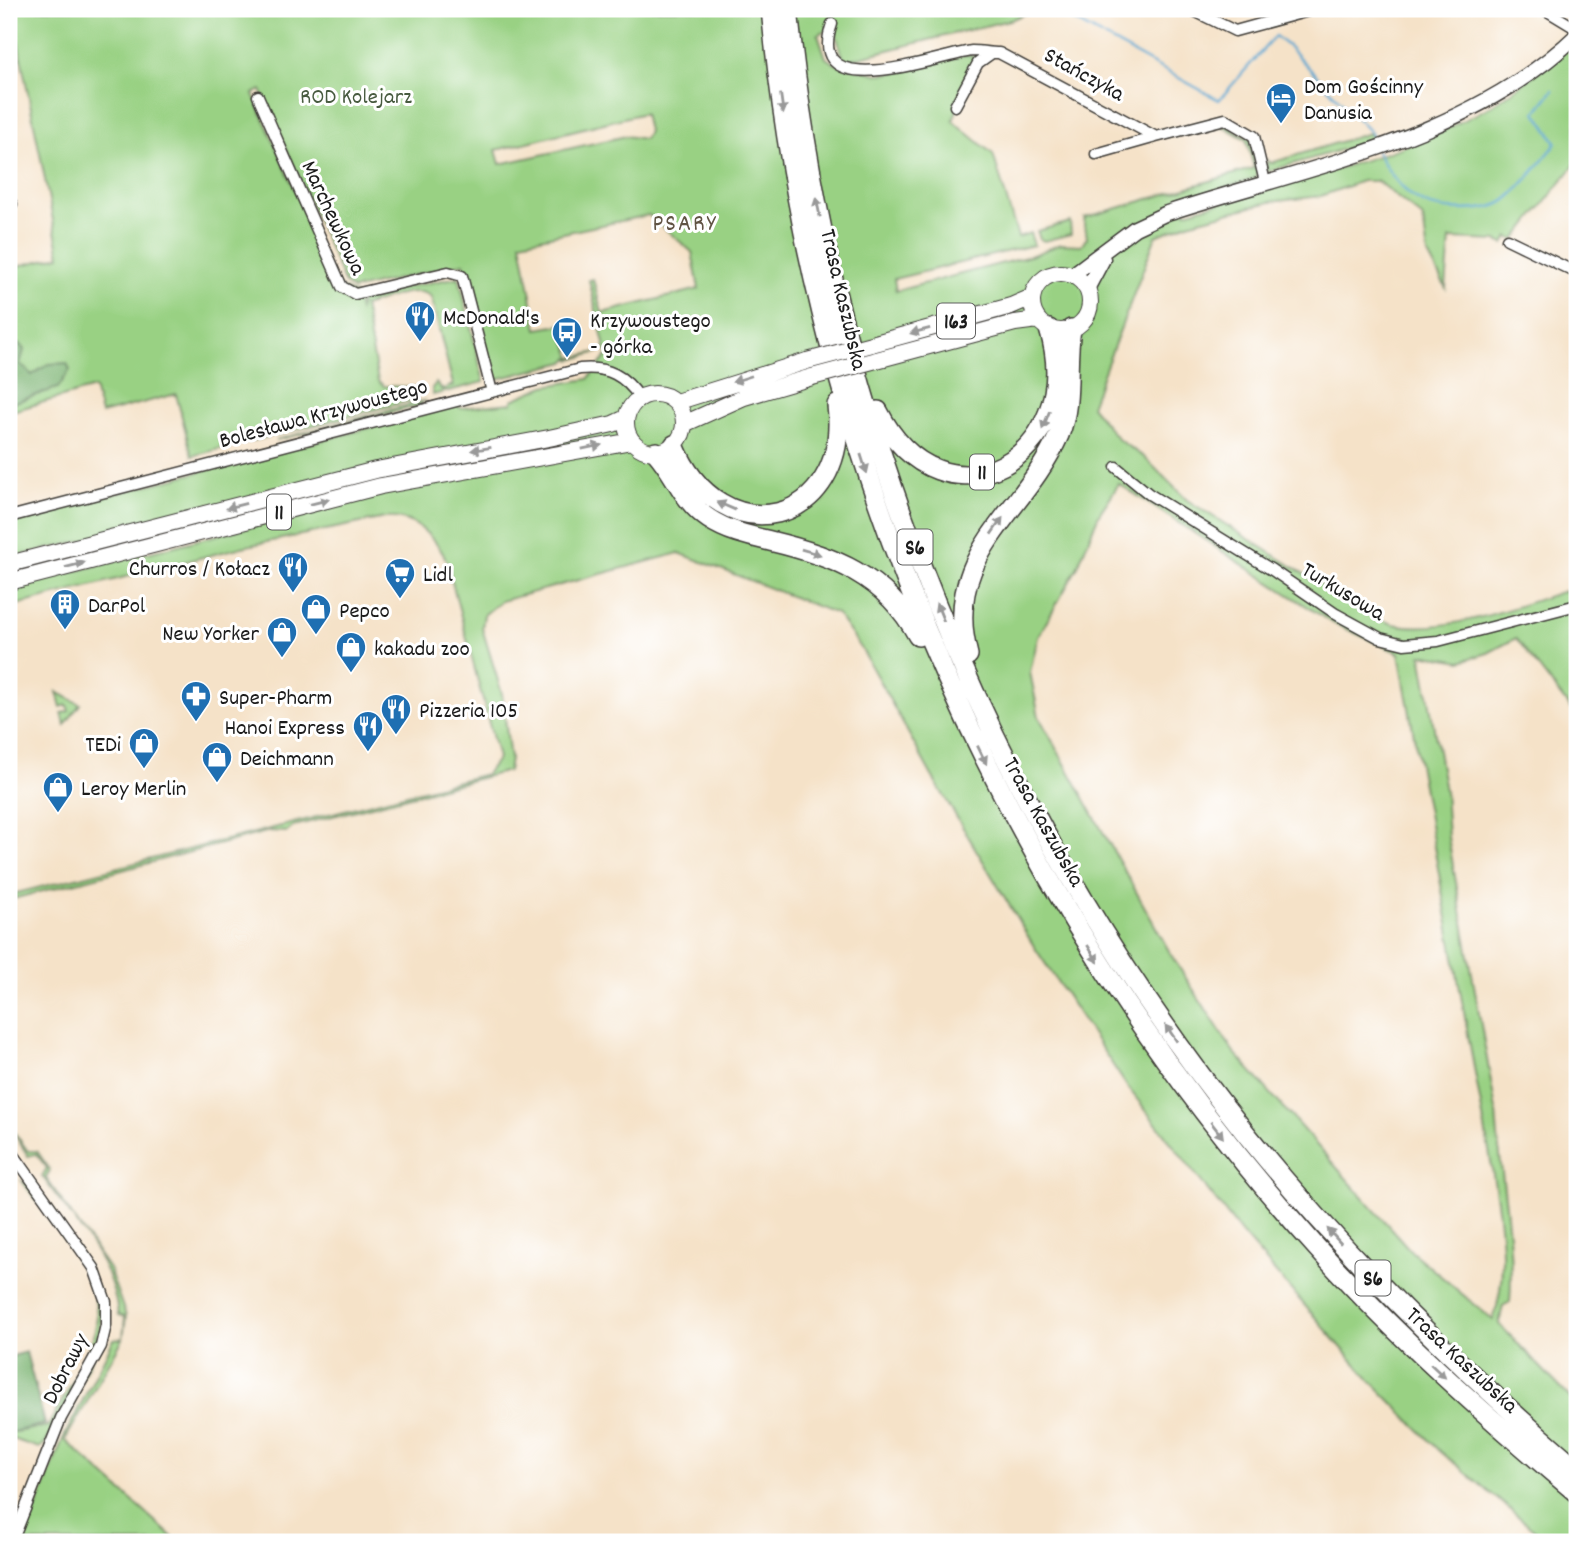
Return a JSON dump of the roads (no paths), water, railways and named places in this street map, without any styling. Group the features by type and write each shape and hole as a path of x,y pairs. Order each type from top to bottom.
{"highway":[{"name":"Trasa Kaszubska","path":"771,9 795,188 832,352 886,527 953,694 1002,795 1069,915 1140,1024 1231,1147 1318,1250 1389,1324 1481,1410 1577,1493"},
{"name":"Trasa Kaszubska","path":"788,9 811,174 857,368 913,543 987,719 1035,814 1099,925 1178,1044 1238,1123 1303,1201 1384,1289 1577,1469"},
{"name":"11","path":"857,368 884,422 907,452 940,471 963,474 982,472 1007,463 1026,450 1046,421 1054,380 1053,346 1044,325"},
{"path":"987,719 963,634 965,587 978,554 1040,467 1060,431 1068,398 1072,329"},
{"path":"665,448 696,485 721,505 759,514 779,512 798,504 821,485 837,453 840,428 832,352"},
{"path":"665,448 688,500 709,519 735,531 838,560 874,582 898,605 953,694"}],"main road":[{"name":"163","path":"676,402 747,377 1012,306 1032,297 1045,278 1058,273 1072,275 1139,226 1167,213 1375,147 1444,123 1488,102 1529,75 1577,35"},
{"name":"163","path":"1072,329 1083,320 1088,311 1087,289 1091,277 1114,244"},
{"path":"1072,275 1087,289"},
{"path":"1032,297 1032,308 1044,325"},
{"path":"684,424 682,412 676,402 658,394 640,398 632,405 626,418 632,440 643,449 665,448 684,424 744,397 812,377 1015,323 1072,329"},
{"name":"11","path":"9,564 376,470 549,438 614,424 626,418"},
{"name":"11","path":"9,582 381,486 632,440"}],"street":[{"path":"1190,9 1235,31 1316,9"},
{"path":"1544,9 1577,29"},
{"name":"Stańczyka","path":"832,24 829,51 833,58 848,67 880,72 972,51 1011,57 1156,137"},
{"path":"955,106 978,63 992,53"},
{"name":"Marchewkowa","path":"258,96 342,287 355,293 448,272 462,276 492,392"},
{"path":"1096,154 1221,119 1228,120 1254,136 1265,182"},
{"path":"1507,239 1577,273"},
{"name":"Bolesława Krzywoustego","path":"9,517 492,392 595,368 620,376 640,398"},
{"name":"Turkusowa","path":"1116,467 1149,494 1272,570 1336,614 1380,638 1404,644 1438,641 1577,605"},
{"name":"Dobrawy","path":"9,1148 94,1268 104,1290 107,1315 101,1346 61,1418 12,1542"}],"waterway":[{"path":"1053,9 1219,100 1275,36 1289,47 1371,133 1374,142"},
{"path":"1377,151 1396,181 1423,203 1465,210 1499,204 1525,182 1556,142 1536,112 1553,90"}],"place":[{"name":"Dom Gościnny Danusia","path":"1281,125"},
{"name":"McDonald's","path":"420,343"},
{"name":"Krzywoustego - górka","path":"567,359"},
{"name":"Churros / Kołacz","path":"293,594"},
{"name":"Lidl","path":"400,600"},
{"name":"DarPol","path":"65,631"},
{"name":"Pepco","path":"316,636"},
{"name":"New Yorker","path":"282,659"},
{"name":"kakadu zoo","path":"351,674"},
{"name":"Super-Pharm","path":"196,723"},
{"name":"Pizzeria 105","path":"396,736"},
{"name":"Hanoi Express","path":"368,753"},
{"name":"TEDi","path":"144,770"},
{"name":"Deichmann","path":"217,784"},
{"name":"Leroy Merlin","path":"58,814"}],"district":[{"name":"PSARY","path":"685,222"}],"park label":[{"name":"ROD Kolejarz","path":"356,95"}]}
